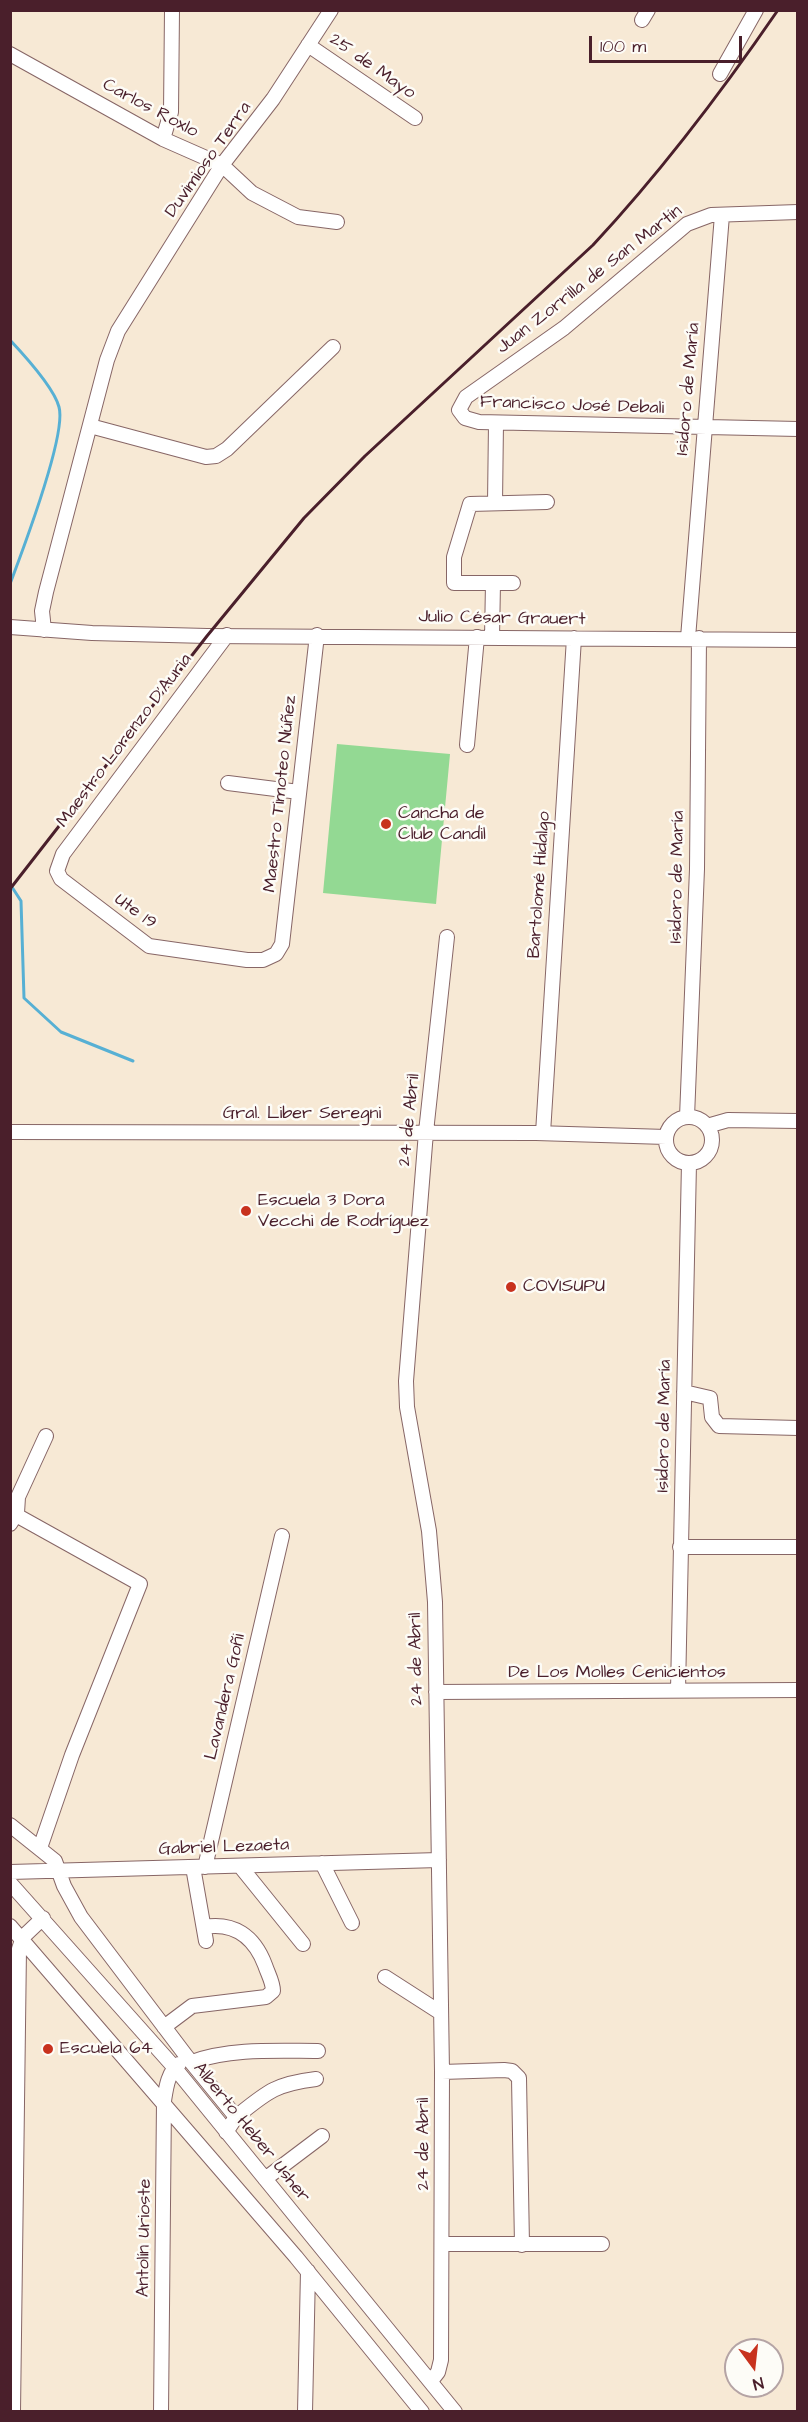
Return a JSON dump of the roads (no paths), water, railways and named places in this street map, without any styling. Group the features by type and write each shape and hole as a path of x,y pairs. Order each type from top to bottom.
{"street":[{"path":"163,139 171,111 172,10"},
{"name":"Duvimioso Terra","path":"44,630 42,611 46,592 107,360 118,331 222,165 247,136 331,10"},
{"path":"720,74 756,10"},
{"name":"25 de Mayo","path":"309,45 415,118"},
{"name":"Carlos Roxlo","path":"10,54 163,139 222,165 252,193 298,217 337,222"},
{"name":"Juan Zorrilla de San Martín","path":"459,410 466,397 564,328 677,230 696,219 722,215 798,212"},
{"name":"Isidoro de María","path":"687,1117 697,869 694,638 704,427 722,215"},
{"path":"90,426 206,457 216,456 261,417 333,347"},
{"name":"Francisco José Debali","path":"459,410 461,415 471,421 496,423 798,429"},
{"path":"495,503 496,423"},
{"path":"513,583 454,583 454,557 470,504 547,502"},
{"path":"492,638 493,583"},
{"name":"Julio César Grauert","path":"10,627 207,636 798,640"},
{"name":"Maestro Lorenzo D'Auria","path":"57,871 63,854 227,635"},
{"name":"Maestro Timoteo Núñez","path":"276,954 284,934 317,635"},
{"path":"467,745 477,638"},
{"name":"Bartolomé Hidalgo","path":"543,1133 574,638"},
{"path":"228,783 299,792"},
{"name":"Ute 19","path":"57,871 61,879 150,946 247,960 263,960 276,954"},
{"name":"24 de Abril","path":"431,2381 438,2372 441,2360 442,2244 442,2072 436,1692 431,1554 405,1381 426,1132 447,937"},
{"path":"687,1117 698,1119 707,1126 711,1137 709,1150 701,1159 689,1162 674,1157 667,1148 666,1137 671,1126 687,1117"},
{"path":"707,1126 728,1120 798,1121"},
{"name":"Gral. Liber Seregni","path":"10,1132 426,1132 666,1137"},
{"name":"Isidoro de María","path":"678,1690 689,1162"},
{"path":"684,1392 710,1398 712,1417 719,1426 798,1428"},
{"path":"40,1848 72,1755 140,1584 13,1520 18,1497 46,1436"},
{"name":"Lavandera Goñi","path":"199,1867 282,1536"},
{"path":"680,1547 798,1547"},
{"name":"De Los Molles Cenicientos","path":"436,1692 798,1690"},
{"path":"10,1825 49,1854 60,1870 64,1886 81,1917 189,2060 236,2117"},
{"name":"Gabriel Lezaeta","path":"10,1872 439,1860"},
{"path":"322,1863 352,1923"},
{"path":"240,1866 303,1944"},
{"path":"164,2027 192,2006 266,1997 273,1991 263,1959 248,1936 226,1926 205,1934 199,1867"},
{"name":"Alberto Heber Usher","path":"10,1883 174,2067 431,2381 450,2410"},
{"path":"13,2412 18,1949 23,1937 43,1918"},
{"path":"10,1926 23,1937 164,2101 308,2271 422,2412"},
{"path":"385,1977 441,2013"},
{"path":"174,2067 189,2060 209,2056 255,2052 318,2051"},
{"name":"Antolín Urioste","path":"161,2412 164,2101 166,2085 174,2067"},
{"path":"442,2072 504,2070 512,2071 519,2078 522,2245"},
{"path":"226,2132 236,2117 270,2090 287,2083 316,2079"},
{"path":"265,2179 322,2136"},
{"path":"229,2178 249,2160"},
{"path":"296,2258 316,2241"},
{"path":"442,2244 602,2244"},
{"path":"305,2412 308,2271"}],"waterway":[{"path":"10,340 38,372 56,399 60,421 42,494 10,584"},
{"path":"10,884 21,901 24,998 61,1032 133,1061"}],"railway":[{"path":"10,889 207,636 304,518 365,456 593,245 690,131 778,10"}],"place":[{"name":"Cancha de Club Candil","path":"386,824"},
{"name":"Escuela 3 Dora Vecchi de Rodríguez","path":"246,1211"},
{"name":"COVISUPU","path":"511,1287"},
{"name":"Escuela 64","path":"48,2049"}]}
